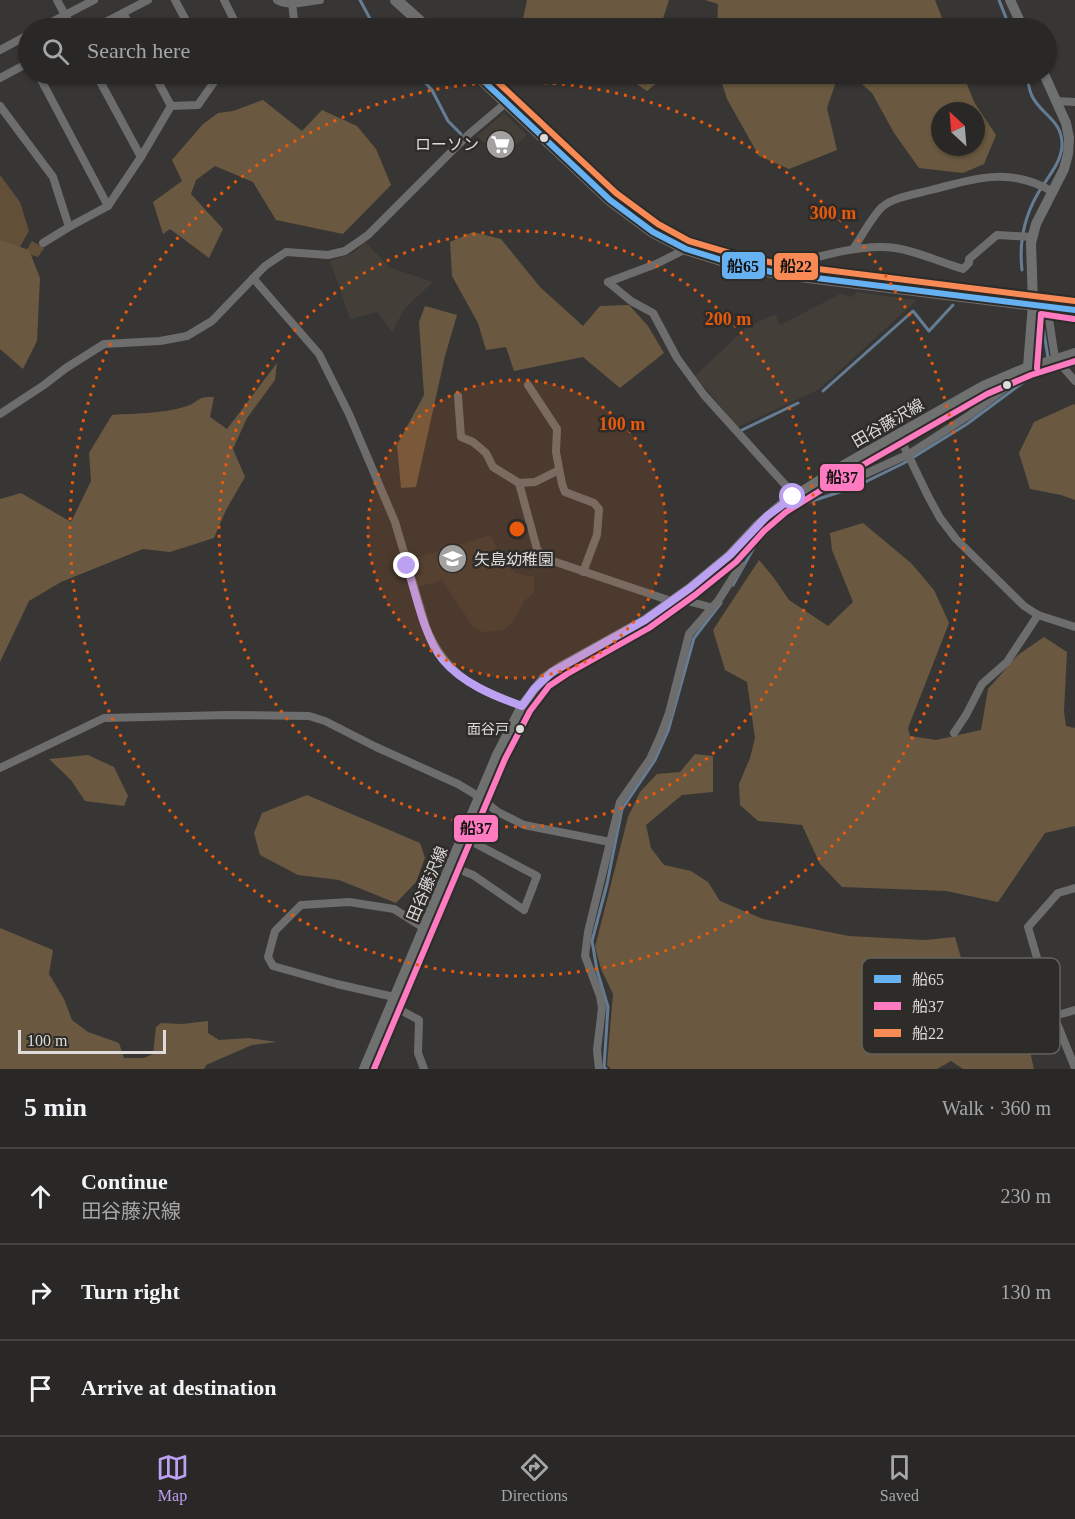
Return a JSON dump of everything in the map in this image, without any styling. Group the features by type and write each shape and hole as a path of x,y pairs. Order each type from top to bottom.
{"main road":[{"path":"396,0 416,18"},
{"path":"1010,0 1018,18"},
{"path":"487,84 610,200 653,232 686,249 731,263 776,273 1075,310"},
{"path":"1028,367 1033,304 1030,237 1046,187 1068,154 1067,130 1048,84"},
{"name":"田谷藤沢線","path":"364,1069 497,755 522,706 534,689 552,672 611,640 708,574 730,555 767,516 793,497 983,386 1028,367"}],"street":[{"path":"57,0 67,18"},
{"path":"60,18 94,0"},
{"path":"175,0 185,18"},
{"path":"224,0 233,18"},
{"path":"278,0 282,3 320,0"},
{"path":"115,18 143,1"},
{"path":"292,3 294,18"},
{"path":"123,14 125,18"},
{"path":"0,50 18,40"},
{"path":"0,78 18,68"},
{"path":"43,84 108,206"},
{"path":"101,84 141,157"},
{"path":"159,84 171,106"},
{"path":"171,106 198,105 210,84"},
{"path":"1056,101 1075,102"},
{"path":"0,414 104,344 160,341 187,336 212,321 265,266 286,252 328,255 345,251 368,235 469,134 507,102"},
{"path":"0,106 53,177 69,227"},
{"path":"43,243 108,206 141,157 171,106"},
{"path":"852,249 882,208 907,196 982,177 996,176 1046,187"},
{"path":"776,273 794,264 852,249 903,249 963,269 969,259 997,235 1030,237"},
{"path":"686,249 656,264 608,282 631,301 653,313 677,358 704,395 788,488 793,497"},
{"path":"253,278 319,354 349,414 389,506 426,627 442,659 453,671 486,691 522,706"},
{"path":"1047,306 1054,358 1075,381"},
{"path":"818,481 823,490 910,457 1013,382 1028,367 1075,352"},
{"path":"528,385 557,429 556,452 561,484 565,492 594,503 599,509 597,535 583,572"},
{"path":"458,396 461,437 473,442 486,453 493,467 519,483 535,482 559,470"},
{"path":"898,434 940,518 956,539 1024,606 1038,615 1075,627"},
{"path":"519,483 537,549 544,558 674,599 711,607"},
{"path":"600,1069 597,1050 602,1008 600,996 585,956 588,932 620,801 650,759 669,713 688,634 718,601 741,565 730,555"},
{"path":"954,733 982,684 1007,663 1038,615"},
{"path":"0,768 104,718 309,716 325,721 458,784 498,812 524,825 610,842"},
{"path":"451,866 473,875 524,910 537,876 463,837"},
{"path":"1037,958 1028,927 1058,893 1075,888"},
{"path":"424,928 394,909 349,902 301,904 275,932 268,957 273,966 393,1001 419,1020 418,1053 424,1069"},
{"path":"1060,1014 1075,1010"},
{"path":"1060,1031 1075,1068"}],"shaded area":[{"path":"527,0 669,0 663,18 523,18"},
{"path":"705,0 935,0 942,18 717,18 718,4"},
{"path":"637,84 656,84 647,91"},
{"path":"722,84 835,84 827,108 837,150 789,169 759,156 727,99"},
{"path":"862,84 967,84 974,102 931,102 931,156 985,156 985,118 996,135 984,164 963,173 919,168 894,133 872,93"},
{"path":"263,100 302,131 322,110 357,126 376,149 391,185 343,234 276,220 253,182 215,166 196,180 191,194 223,229 209,258 170,229 163,234 153,202 182,181 172,160 203,124 218,113 233,111"},
{"path":"504,113 527,135 501,159 477,136"},
{"path":"0,175 20,202 29,231 0,282"},
{"path":"473,232 501,239 540,287 583,326 600,306 629,305 648,326 664,353 620,388 583,357 514,371 506,347 486,350 478,323 452,276 450,242"},
{"path":"0,240 29,250 40,278 37,341 23,369 0,349"},
{"path":"32,241 44,248 38,257 25,253"},
{"path":"365,242 391,268 433,282 405,308 392,332 377,312 350,319 330,261 353,253"},
{"path":"856,292 917,300 818,390 738,427 695,376 747,327 775,314 780,325 840,294 854,297"},
{"path":"425,306 457,315 445,356 416,487 401,488 397,445 424,395 419,322"},
{"path":"277,363 275,380 247,418 233,449 245,477 226,510 214,538 170,552 143,549 61,582 29,601 0,662 0,499 21,493 71,522 91,481 89,453 112,415 166,411 189,405 203,398 214,397 210,417 227,429"},
{"path":"1074,404 1075,500 1030,489 1019,453 1034,422"},
{"path":"863,523 911,563 934,590 949,623 908,728 910,736 936,740 981,730 988,689 1018,655 1044,637 1067,652 1064,711 1066,726 1075,728 1075,826 1045,833 998,902 946,891 842,887 820,864 802,825 758,821 740,805 739,784 750,758 755,738 747,682 725,670 713,630 759,560 789,600 828,626 853,602 832,550 830,533"},
{"path":"490,535 507,566 516,573 534,577 534,593 524,601 514,621 503,630 484,632 474,628 442,580 418,587 411,562 413,559"},
{"path":"695,754 713,756 713,792 682,795 646,825 651,848 664,865 691,871 708,882 720,901 763,919 849,936 925,940 955,937 961,958 862,958 862,1054 1031,1054 1034,1069 963,1069 951,1061 937,1069 611,1069 607,1065 613,994 601,969 595,947 628,817 640,792 657,774 680,772"},
{"path":"88,755 114,767 128,796 124,806 85,801 71,780 49,759"},
{"path":"307,795 420,843 425,858 416,882 396,903 339,880 298,875 260,855 254,833 262,813"},
{"path":"0,928 53,950 49,974 64,999 72,1020 88,1032 119,1043 124,1058 144,1058 153,1054 156,1027 161,1023 182,1024 208,1021 208,1033 219,1040 248,1038 277,1042 252,1045 206,1065 204,1069 0,1069"}],"waterway":[{"path":"360,0 370,18"},
{"path":"999,0 1006,18"},
{"path":"426,84 432,90 448,121 461,134"},
{"path":"1022,270 1022,241 1026,222 1032,204 1059,159 1062,146 1059,130 1036,103 1028,84"},
{"path":"823,391 913,311 929,331 953,305"},
{"path":"733,585 757,542 794,509 855,487 904,463 967,424 1025,381 1050,370 1042,320"},
{"path":"742,430 798,403"},
{"path":"606,1069 604,1067 608,1007 597,970 592,941 607,884 622,809 655,760 668,731 694,638 721,603"}],"transit line":[{"name":"船65","path":"487,84 610,200 653,232 686,249 731,263 776,273 1075,310"},
{"name":"船22","path":"500,84 616,193 658,224 689,241 778,264 1075,301"},
{"name":"船37","path":"1037,368 1041,314 1074,319"},
{"name":"船37","path":"374,1069 505,759 530,711 549,686 649,628 736,562 764,531 786,512 847,474 987,394 1031,375 1075,361"}],"place":[{"name":"ローソン","path":"500,144"},
{"name":"矢島幼稚園","path":"453,559"},
{"name":"面谷戸","path":"520,729"}],"route":[{"path":"407,566 426,627 442,659 453,671 493,695 522,706 534,689 552,672 645,620 690,588 730,555 767,516 793,497"}]}
